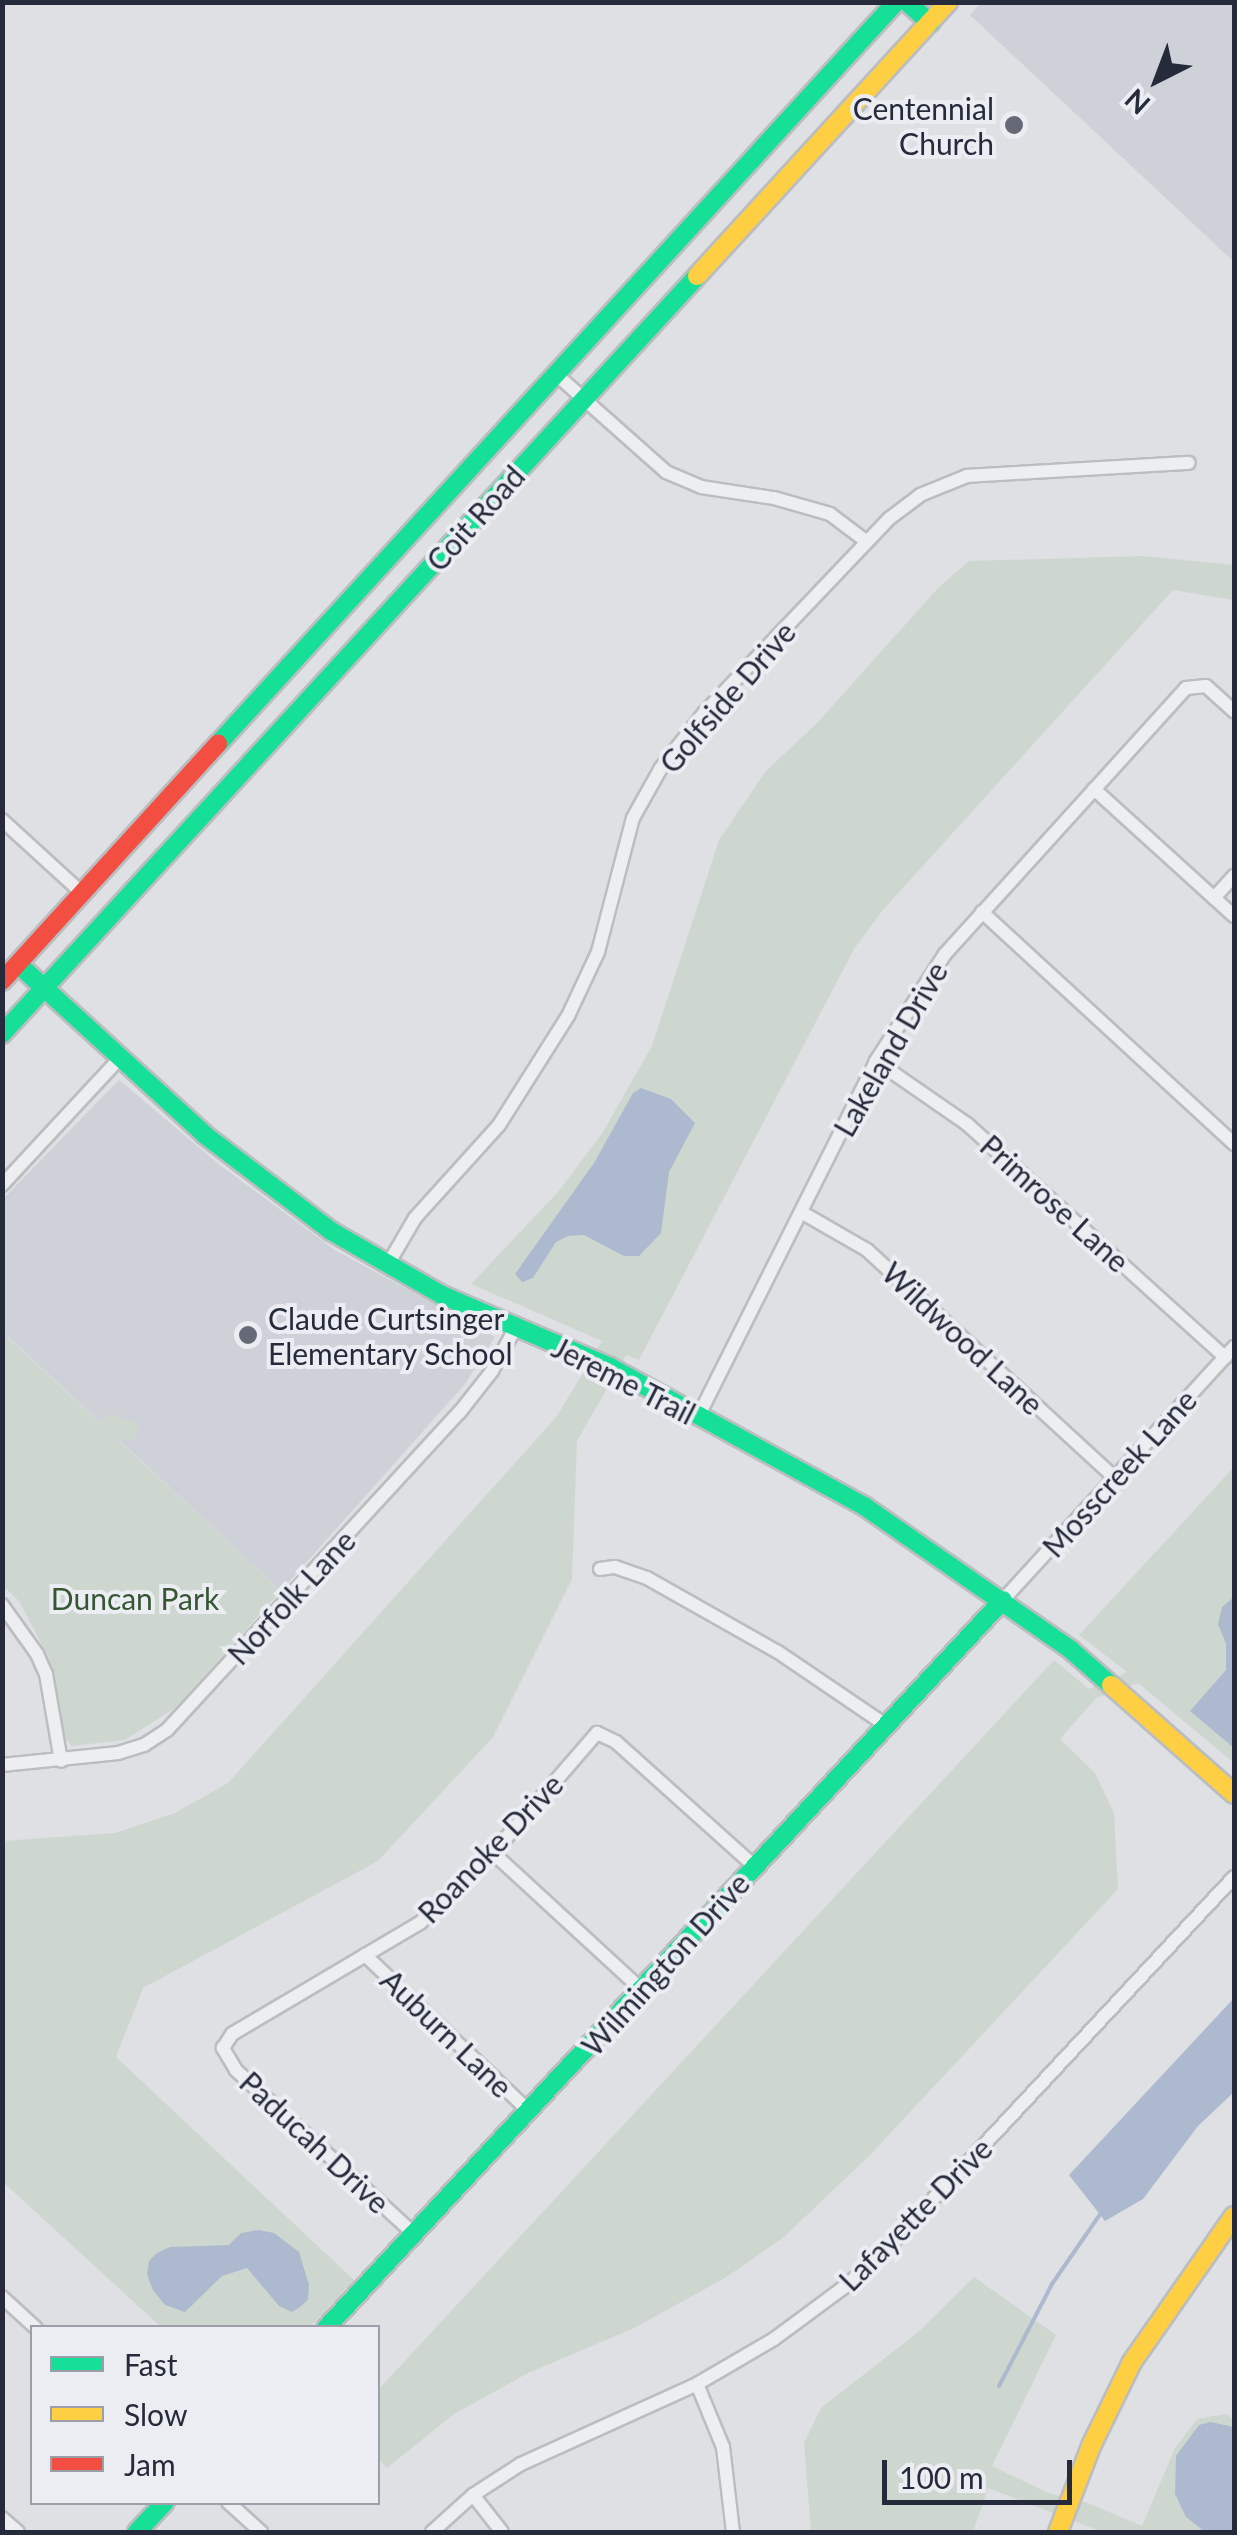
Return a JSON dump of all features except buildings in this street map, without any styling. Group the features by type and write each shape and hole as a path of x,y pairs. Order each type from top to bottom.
{"street":[{"name":"Coit Road","path":"2,981 896,2"},
{"path":"906,2 930,23"},
{"name":"Coit Road","path":"2,1034 948,2"},
{"path":"713,206 740,231"},
{"path":"558,376 666,472 701,487 774,498 830,514 867,542"},
{"name":"Golfside Drive","path":"387,1266 415,1218 500,1126 568,1016 598,952 633,818 661,768 704,713 867,542 920,495 966,476 1190,463"},
{"name":"Lakeland Drive","path":"698,1418 876,1061 930,973 1180,694 1193,686 1213,691 1234,711"},
{"path":"205,760 232,784"},
{"path":"1094,789 1234,916"},
{"path":"2,820 82,894"},
{"path":"1214,898 1234,876"},
{"path":"982,912 1234,1144"},
{"name":"Jereme Trail","path":"18,964 276,1192 387,1266 610,1367 864,1506 1003,1600 1111,1684 1234,1794"},
{"path":"2,1185 120,1058"},
{"name":"Primrose Lane","path":"876,1061 966,1124 1230,1352"},
{"name":"Wildwood Lane","path":"801,1212 867,1250 1115,1478"},
{"name":"Norfolk Lane","path":"2,1765 132,1750 167,1730 458,1413 492,1371 516,1326"},
{"name":"Mosscreek Lane","path":"1003,1600 1230,1352"},
{"path":"600,1570 615,1567 647,1578 778,1652 884,1724"},
{"name":"Wilmington Drive","path":"329,2325 1003,1600"},
{"path":"2,1605 46,1674 61,1760"},
{"name":"Roanoke Drive","path":"223,2048 241,2027 420,1923 494,1852 598,1734 616,1742 754,1866"},
{"path":"494,1852 641,1989"},
{"name":"Lafayette Drive","path":"432,2532 473,2495 556,2445 697,2384 800,2322 884,2252 1234,1877"},
{"name":"Auburn Lane","path":"366,1955 528,2110"},
{"name":"Paducah Drive","path":"223,2048 236,2070 413,2233"},
{"path":"1058,2532 1074,2484 1132,2362 1193,2268 1234,2216"},
{"path":"2,2297 33,2325"},
{"path":"697,2384 726,2457 733,2532"},
{"path":"473,2495 502,2532"},
{"path":"137,2532 161,2505"},
{"path":"231,2505 260,2532"},
{"path":"2,2518 18,2532"}],"shaded area":[{"path":"982,2 1234,3 1234,262 970,15"},
{"name":"Claude Curtsinger Elementary School","path":"119,1080 221,1166 335,1250 495,1337 465,1384 281,1591 3,1332 2,1200"}],"green space":[{"path":"1143,556 1234,565 1234,600 1173,590 882,911 854,949 639,1360 626,1355 577,1441 572,1579 493,1737 378,1861 143,1988 116,2057 354,2280 312,2325 159,2325 3,2182 2,1841 115,1833 175,1813 228,1783 557,1416 602,1341 471,1284 558,1192 603,1132 652,1046 719,840 765,772 817,723 938,588 969,561"},
{"name":"Duncan Park","path":"2,1332 99,1422 111,1413 139,1425 136,1439 118,1440 281,1591 175,1708 125,1740 72,1746 64,1738 49,1658 19,1601 3,1586"},
{"path":"1234,1467 1234,1763 1138,1683 1096,1698 1060,1739 1095,1773 1114,1813 1118,1889 870,2155 784,2237 725,2278 632,2329 528,2373 454,2414 387,2468 380,2461 380,2388 1054,1660 1089,1689 1127,1672 1079,1635"},
{"path":"974,2277 1056,2335 992,2466 1048,2493 1088,2503 1142,2526 1175,2448 1197,2419 1226,2414 1234,2419 1234,2532 1102,2532 988,2488 973,2532 811,2532 804,2443 821,2408 917,2333"}],"water":[{"path":"641,1088 671,1099 695,1123 669,1172 661,1233 639,1256 624,1256 584,1235 568,1236 556,1242 533,1278 522,1282 515,1274 594,1163 633,1093"},
{"path":"1234,1597 1234,1748 1190,1711 1226,1670 1226,1644 1218,1624 1222,1607"},
{"path":"1234,1998 1234,2092 1198,2126 1143,2199 1105,2221 1069,2175"},
{"path":"241,2233 274,2233 299,2252 309,2285 308,2300 292,2312 279,2306 247,2268 222,2276 185,2312 165,2305 153,2290 147,2274 149,2261 157,2253 170,2247 229,2245"},
{"path":"1210,2422 1234,2427 1234,2532 1205,2532 1186,2517 1175,2494 1176,2456 1199,2425"}],"waterway":[{"path":"999,2386 1052,2284 1103,2210"}],"traffic: fast":[{"path":"218,744 896,2"},
{"path":"907,2 930,23"},
{"path":"2,1034 697,276"},
{"path":"18,964 205,1135 331,1231 442,1295 610,1367 864,1506 1071,1650 1111,1685"},
{"path":"329,2325 1003,1600"},
{"path":"137,2532 162,2505"}],"traffic: slow":[{"path":"697,276 948,2"},
{"path":"1111,1685 1234,1794"},
{"path":"1058,2532 1092,2444 1132,2362 1234,2216"}],"traffic: jam":[{"path":"2,981 218,744"}],"place":[{"name":"Centennial Church","path":"1014,125"},
{"name":"Claude Curtsinger Elementary School","path":"248,1335"}]}
